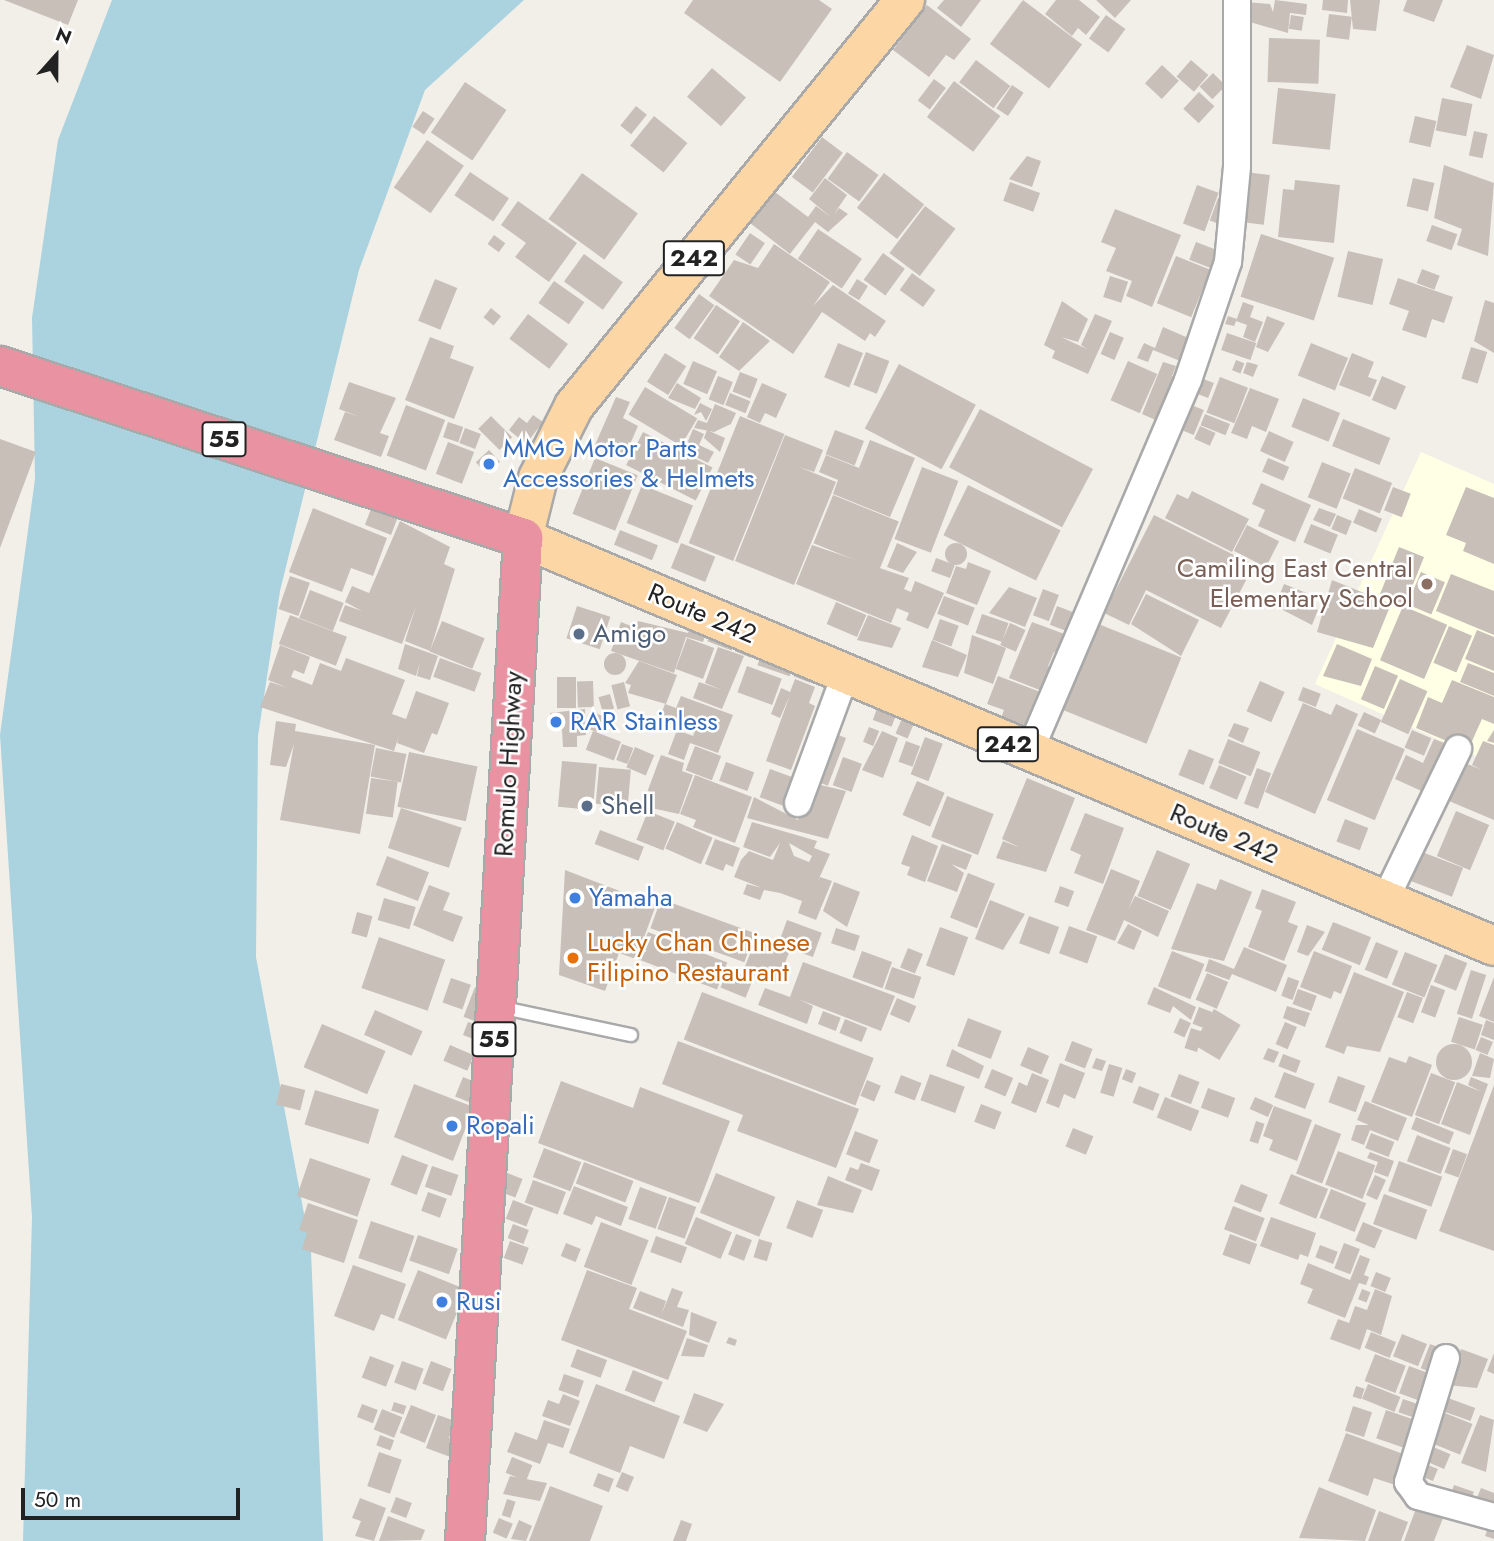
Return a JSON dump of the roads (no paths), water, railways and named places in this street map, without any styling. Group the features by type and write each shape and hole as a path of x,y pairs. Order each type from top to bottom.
{"highway":[{"name":"55","path":"0,366 523,538"},
{"name":"Romulo Highway","path":"465,1541 523,538"}],"main road":[{"name":"242","path":"523,538 538,478 574,406 905,0"},
{"name":"Route 242","path":"523,538 1029,753 1494,946"}],"street":[{"path":"1029,753 1188,380 1228,262 1237,166 1237,0"},
{"path":"798,803 845,675"},
{"path":"1385,901 1458,749"},
{"path":"1446,1359 1408,1482 1418,1496 1494,1517"}],"lane":[{"path":"496,1006 631,1035"}],"water":[{"path":"112,0 524,0 425,90 359,270 280,591 258,736 256,957 311,1251 323,1541 23,1541 32,1217 0,735 35,479 32,318 58,140"}],"place":[{"name":"MMG Motor Parts Accessories & Helmets","path":"489,464"},
{"name":"Camiling East Central Elementary School","path":"1427,584"},
{"name":"Amigo","path":"579,634"},
{"name":"RAR Stainless","path":"556,722"},
{"name":"Shell","path":"587,806"},
{"name":"Yamaha","path":"575,898"},
{"name":"Lucky Chan Chinese Filipino Restaurant","path":"573,958"},
{"name":"Ropali","path":"452,1126"},
{"name":"Rusi","path":"442,1302"}]}
